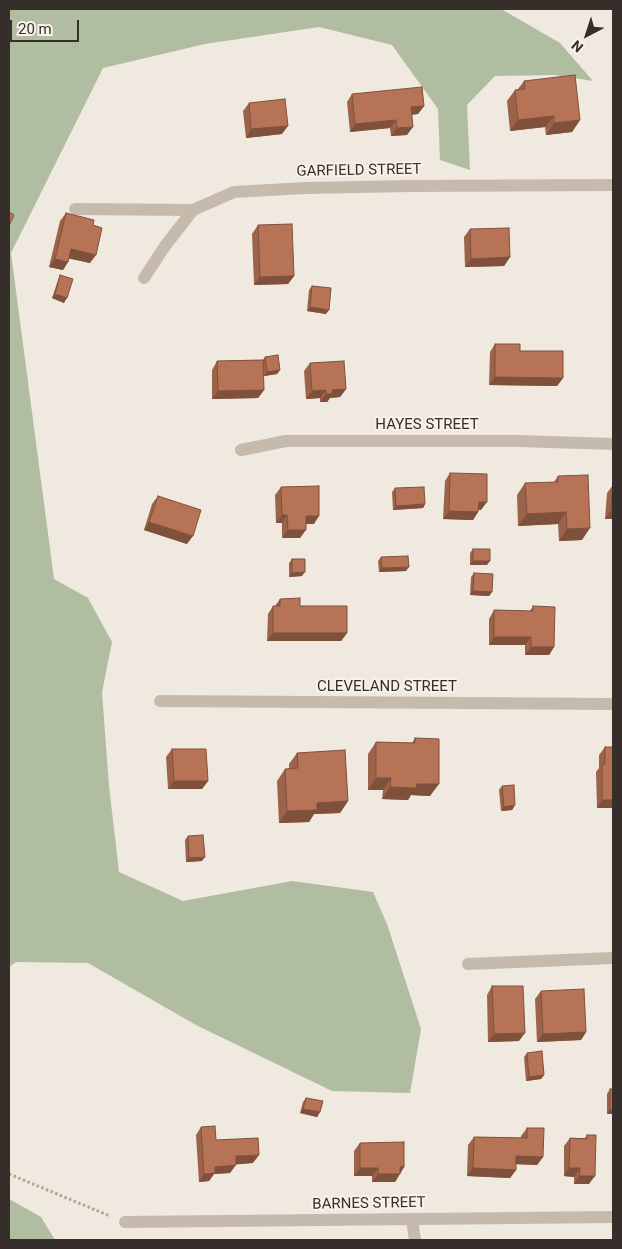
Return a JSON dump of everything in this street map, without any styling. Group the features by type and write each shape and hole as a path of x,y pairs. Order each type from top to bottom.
{"street":[{"name":"GARFIELD STREET","path":"144,278 165,246 193,210 234,192 401,186 613,185"},
{"path":"74,209 193,210"},
{"name":"HAYES STREET","path":"241,450 286,441 518,441 613,444"},
{"name":"CLEVELAND STREET","path":"160,701 613,704"},
{"path":"468,964 613,958"},
{"name":"BARNES STREET","path":"125,1222 613,1217"},
{"path":"412,1220 415,1240"}],"path":[{"path":"9,1174 125,1222"}],"green space":[{"path":"9,9 503,9 560,43 593,81 554,75 495,76 467,105 470,170 440,160 438,109 392,45 319,27 205,44 103,68 11,253 54,579 88,598 112,642 102,692 109,786 119,872 183,901 292,881 373,892 387,924 421,1029 410,1093 332,1091 196,1025 88,963 16,962 9,967"},
{"path":"9,1199 41,1217 55,1240 9,1240"}],"building":[{"path":"575,75 580,120 554,123 554,116 518,120 515,90 525,89 524,81"},
{"path":"422,87 424,106 411,107 413,127 397,128 396,120 355,124 352,94"},
{"path":"285,99 288,126 251,129 249,103"},
{"path":"9,212 14,215 9,226"},
{"path":"66,213 94,220 93,225 102,228 96,255 71,249 68,262 55,259"},
{"path":"292,224 294,276 260,277 258,225"},
{"path":"509,228 510,257 471,259 470,229"},
{"path":"60,275 73,279 67,298 55,294"},
{"path":"312,286 331,288 329,310 310,307"},
{"path":"495,344 520,344 520,351 563,351 563,378 495,377"},
{"path":"278,355 280,370 267,372 265,357"},
{"path":"263,360 264,390 218,391 217,361"},
{"path":"344,361 346,389 332,390 332,394 326,394 326,390 312,391 310,363"},
{"path":"450,473 487,474 487,502 479,502 478,512 449,511"},
{"path":"588,475 590,528 567,529 566,512 527,514 525,483 558,482 558,476"},
{"path":"613,485 613,511 611,510"},
{"path":"319,486 319,516 306,516 306,530 288,530 287,515 282,515 281,487"},
{"path":"424,487 425,504 396,506 395,488"},
{"path":"158,496 201,510 193,536 149,522"},
{"path":"473,549 490,549 490,561 473,561"},
{"path":"408,556 409,567 382,568 381,557"},
{"path":"292,559 305,559 305,572 292,573"},
{"path":"474,573 493,574 492,592 473,591"},
{"path":"300,598 300,606 347,606 347,633 273,633 273,606 280,606 280,599"},
{"path":"533,606 555,607 554,647 531,647 531,637 494,637 494,610 533,611"},
{"path":"415,738 439,739 439,784 417,784 416,788 390,787 391,778 376,778 376,742 415,743"},
{"path":"605,747 613,747 613,800 602,800 602,764 605,764"},
{"path":"172,749 206,749 208,781 174,781"},
{"path":"345,750 348,801 317,803 317,810 287,811 285,769 298,768 297,753"},
{"path":"514,785 515,805 504,807 502,786"},
{"path":"203,835 205,857 189,858 188,836"},
{"path":"492,986 523,986 525,1033 494,1034"},
{"path":"584,989 586,1032 543,1034 541,991"},
{"path":"542,1051 544,1075 529,1077 527,1053"},
{"path":"610,1089 613,1089 613,1110 610,1109"},
{"path":"306,1098 323,1101 320,1112 303,1109"},
{"path":"215,1126 216,1140 258,1138 259,1155 236,1156 236,1165 215,1167 215,1173 204,1174 201,1127"},
{"path":"527,1128 544,1128 543,1157 516,1156 516,1170 473,1168 474,1137 527,1138"},
{"path":"587,1135 596,1135 595,1176 579,1176 580,1168 569,1168 570,1138 587,1139"},
{"path":"404,1142 404,1167 400,1167 400,1174 378,1174 378,1168 360,1168 360,1143"}]}
